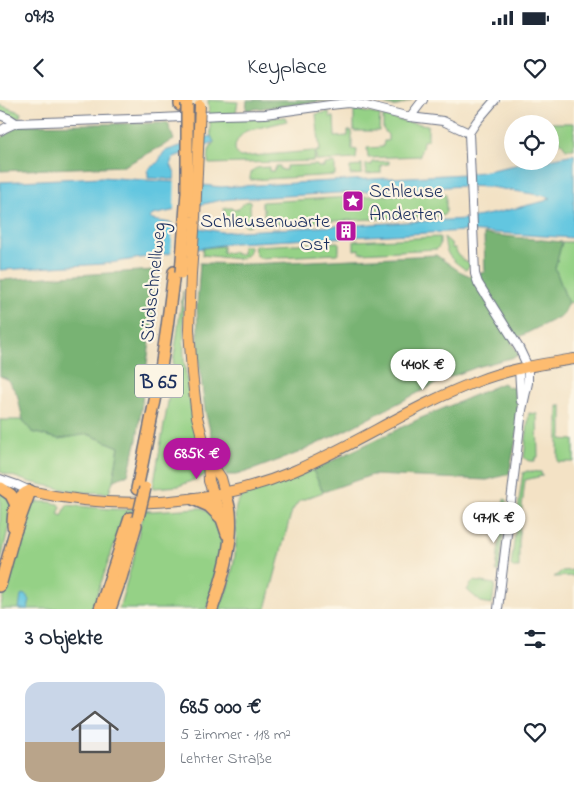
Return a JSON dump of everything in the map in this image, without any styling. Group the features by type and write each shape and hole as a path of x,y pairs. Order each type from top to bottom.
{"highway":[{"name":"Südschnellweg","path":"110,609 120,578 166,381 175,327 182,273 177,236 183,102"},
{"path":"0,485 11,496 16,505"},
{"path":"14,535 13,520 16,505 21,496 30,491"},
{"path":"0,586 14,535 30,491"},
{"path":"220,494 222,518 229,540"},
{"path":"212,609 227,561 230,526 230,510 220,494"},
{"path":"193,498 209,506 222,518"},
{"name":"Südschnellweg","path":"100,609 134,518"}],"main road":[{"path":"200,103 196,198 182,273 197,417 208,459 221,478 220,494"},
{"path":"30,491 65,498 136,503 220,494 270,480 330,455 438,398 479,380 524,368 574,359"}],"street":[{"path":"410,117 423,100"},
{"path":"495,100 469,133 475,274 478,283 519,348 528,383 522,410 498,609"},
{"path":"0,131 16,123 222,114 265,114 349,104 362,105 410,117 443,121 469,133"},
{"path":"0,115 16,123"},
{"path":"0,485 16,491 30,491"}],"green space":[{"path":"208,100 238,102 235,117 254,119 285,117 287,121 246,131 235,147 235,151 240,157 313,151 315,153 314,161 208,163 209,150 214,142 211,136"},
{"path":"247,100 334,100 246,110"},
{"path":"377,100 412,100 402,105 391,106"},
{"path":"0,105 22,113 19,118 0,114"},
{"path":"354,110 380,115 379,131 354,131"},
{"path":"329,112 330,117 334,117 335,137 348,136 348,131 352,131 352,149 357,150 356,159 316,160 316,151 320,151 316,114"},
{"path":"383,116 428,125 428,140 423,141 420,156 368,158 367,148 383,147 384,141 388,141 388,135 383,129"},
{"path":"168,123 174,140 124,166 0,171 0,139 19,125"},
{"path":"559,123 574,123 574,149 566,149 559,139"},
{"path":"389,161 389,164 381,165 381,173 366,174 366,164 372,165 372,162"},
{"path":"335,163 335,175 250,180 251,172 258,168 269,167 269,171 274,171 276,166 286,170 286,166 317,165 318,167 324,167 324,164"},
{"path":"362,164 362,174 350,175 350,167 360,166"},
{"path":"442,192 446,195 446,212 443,216 263,224 264,208 262,208 262,202"},
{"path":"250,201 251,225 246,226 238,218 233,219 233,221 224,221 224,208 238,209 245,202"},
{"path":"484,234 562,242 555,268 568,303 563,315 511,341 518,356 477,367 445,379 298,453 236,475 226,475 218,463 205,410 199,361 197,306 200,263 249,264 436,255 459,271 470,276 485,272"},
{"path":"440,237 440,245 437,249 360,253 359,249 354,250 354,241"},
{"path":"444,237 451,243 452,248 455,248 461,258 470,264 466,270 450,257 446,249"},
{"path":"339,242 339,252 337,254 260,258 256,255 254,246"},
{"path":"562,242 574,242 574,302 568,303 555,268"},
{"path":"223,246 223,253 234,252 235,254 242,254 242,246 250,246 247,255 238,259 202,255 203,248"},
{"path":"155,270 153,318 137,440 128,474 113,481 119,447 88,434 59,439 32,432 23,420 17,394 7,379 0,376 0,280"},
{"path":"183,291 184,360 193,421 206,475 179,486 153,488 167,408"},
{"path":"503,383 508,387 514,388 520,419 509,474 487,480 372,475 323,492 313,470 421,418"},
{"path":"558,406 562,406 561,439 574,440 574,462 558,462"},
{"path":"529,413 537,414 538,457 535,458 535,461 524,458"},
{"path":"0,420 23,420 32,432 59,439 87,434 119,447 109,493 76,492 30,482 0,472"},
{"path":"313,470 323,492 299,501 292,511 266,609 219,609 229,584 233,565 236,547 235,511 238,502 250,493"},
{"path":"527,471 541,472 542,476 525,480 519,534 519,568 513,568 511,565 522,479 523,473"},
{"path":"0,492 6,495 11,504 9,525 0,564"},
{"path":"504,499 507,500 499,571 496,571"},
{"path":"37,502 59,504 61,507 58,514 62,516 67,505 153,511 202,508 216,517 221,530 219,560 207,609 119,609 143,518 124,518 92,609 0,609 23,523 30,507"},
{"path":"574,570 574,576 554,577 562,571"},
{"path":"473,581 495,584 492,604 481,602 467,590"}],"water":[{"path":"211,136 214,142 174,157 171,165 175,173 174,180 148,178 148,170 157,163 165,151"},
{"path":"574,154 574,238 466,231 233,243 104,264 0,270 0,182 101,177 221,187 481,172 504,167 504,170 559,170 559,157","holes":["464,186 490,187 551,198 466,219 222,232 149,218 153,215 231,199"]},
{"path":"22,594 30,600 28,609 19,609"}],"pier":[{"path":"175,168 177,173 176,179 191,181 190,209 174,213"},
{"path":"173,221 190,224 188,253 171,256"}],"place":[{"name":"Schleuse Anderten","path":"353,201"},
{"name":"Schleusenwarte Ost","path":"346,231"}]}
